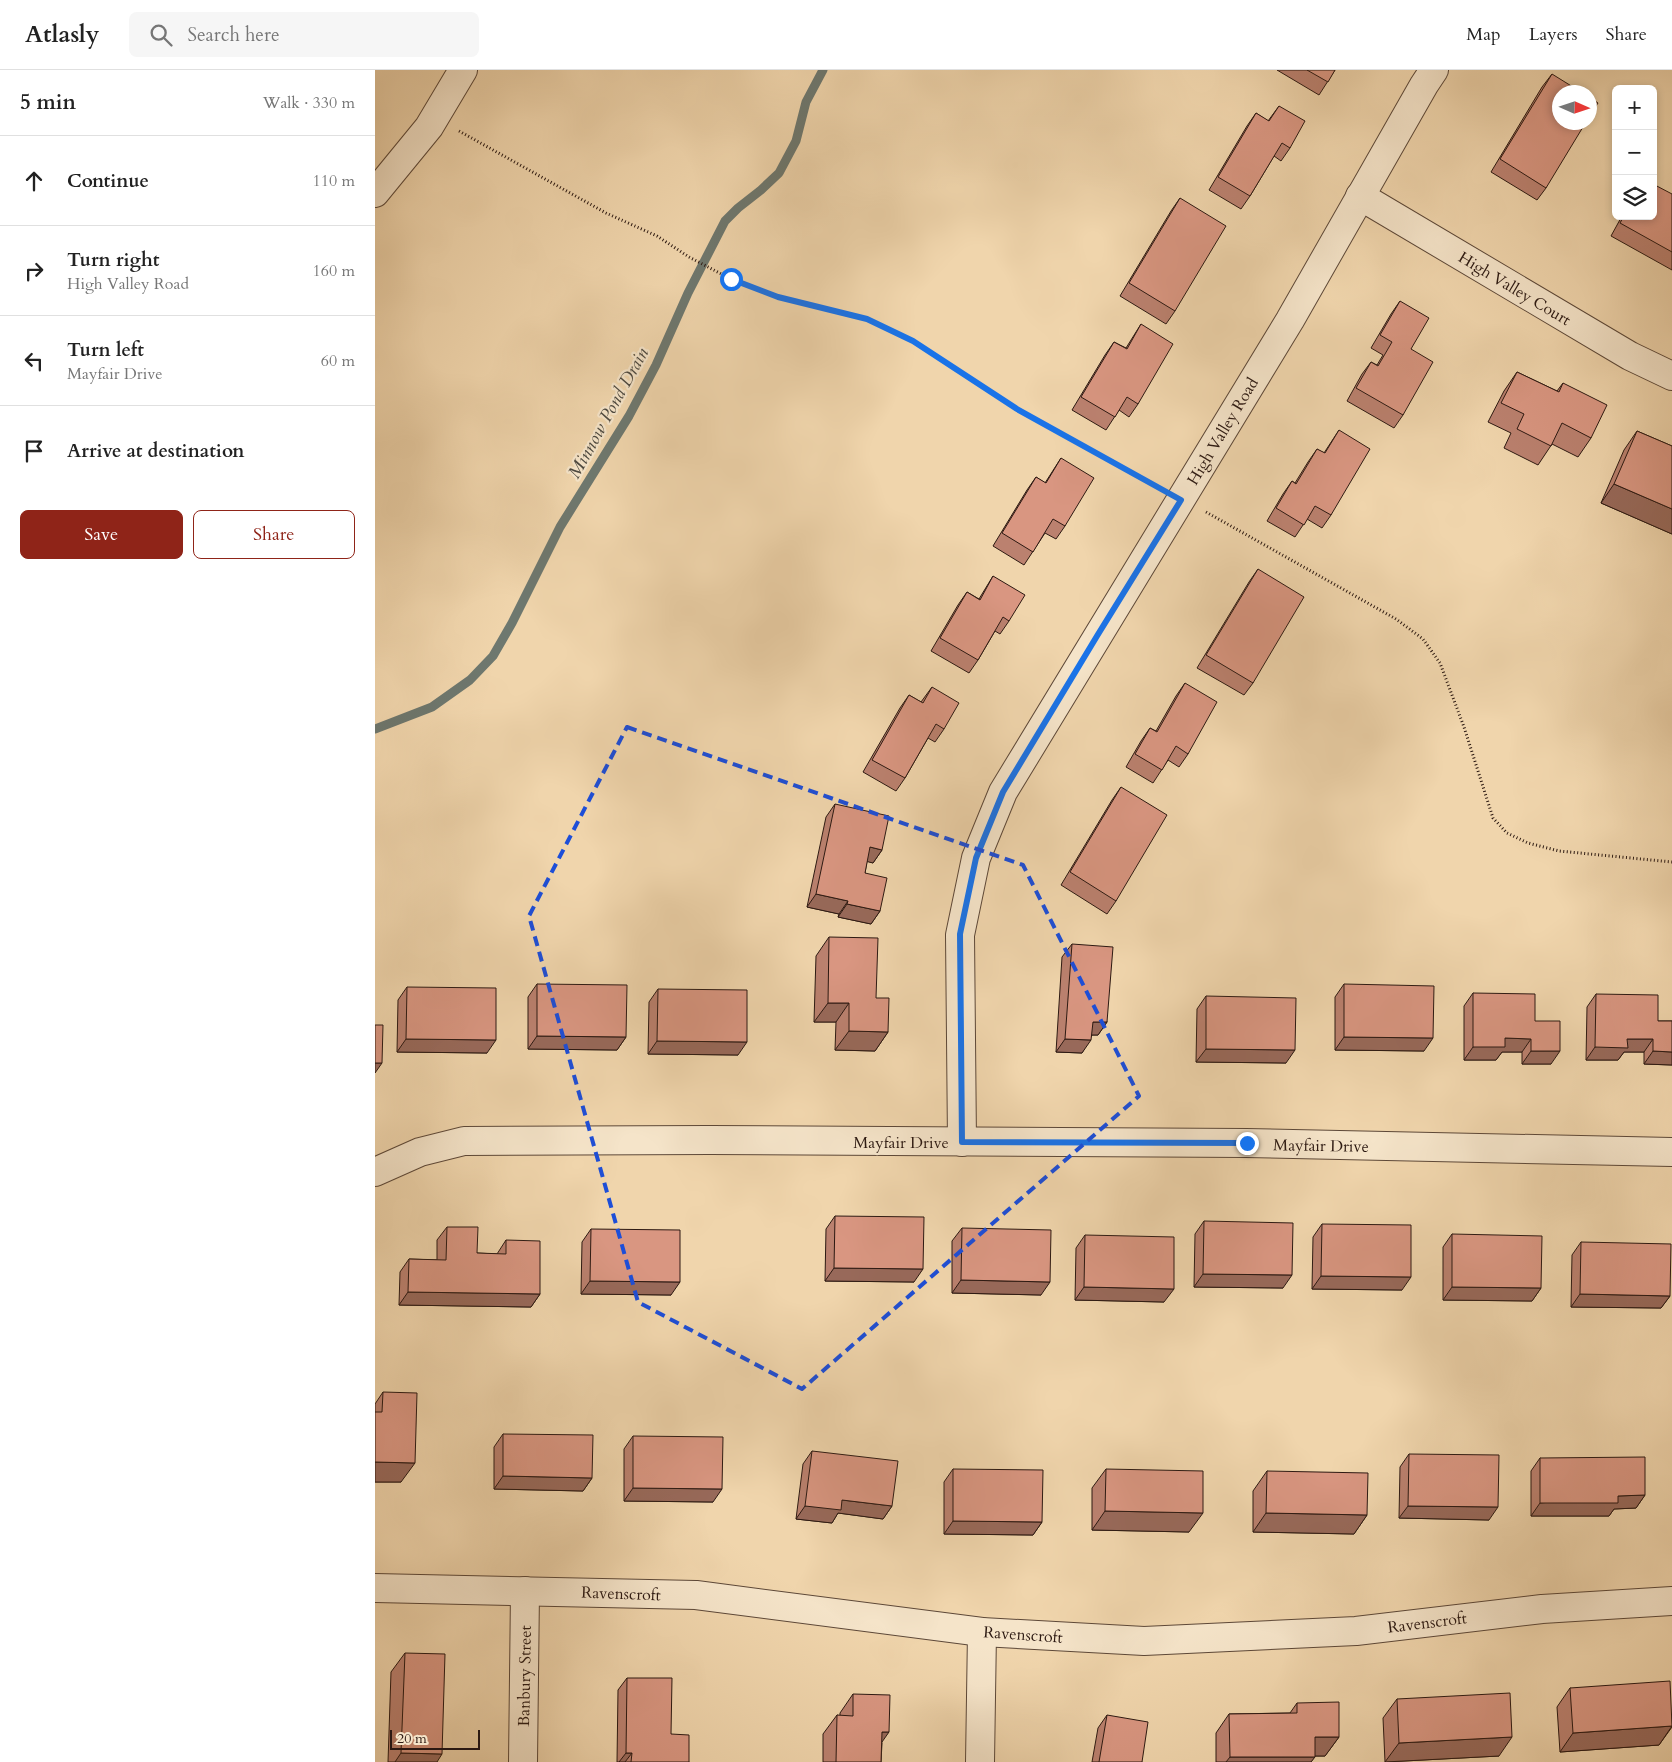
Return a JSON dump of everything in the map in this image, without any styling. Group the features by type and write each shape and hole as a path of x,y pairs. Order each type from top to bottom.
{"street":[{"path":"375,193 429,127 463,70"},
{"name":"High Valley Road","path":"962,1142 960,934 976,858 1003,792 1290,320 1423,85 1434,70"},
{"name":"High Valley Court","path":"1360,196 1631,356 1672,376"},
{"name":"Mayfair Drive","path":"375,1172 420,1152 464,1141 710,1140 1247,1143 1672,1152"},
{"name":"Ravenscroft","path":"375,1588 696,1596 982,1632 1153,1641 1357,1631 1542,1608 1672,1601"},
{"name":"Banbury Street","path":"523,1762 525,1591"},
{"path":"980,1762 982,1632"}],"path":[{"path":"434,118 606,213 657,236 689,257 731,279 778,297 867,319 913,341 1017,409 1395,619 1423,639 1439,663 1464,727 1493,818 1507,833 1528,843 1559,851 1672,862"}],"highlighted area":[{"path":"627,727 1023,865 1139,1096 802,1389 638,1302 529,916"}],"building":[{"path":"1307,70 1335,70 1328,82"},
{"path":"1552,74 1570,85 1552,85 1552,130 1581,130 1546,188 1500,159"},
{"path":"1279,106 1305,121 1290,148 1282,143 1250,196 1218,177 1256,113 1269,121"},
{"path":"1657,186 1672,194 1672,252 1620,223 1622,220 1657,220"},
{"path":"1180,198 1226,226 1175,311 1129,283"},
{"path":"1400,301 1429,318 1411,349 1433,362 1403,415 1356,388 1371,362 1378,366 1392,342 1380,335"},
{"path":"1141,324 1173,344 1138,404 1127,397 1115,417 1081,397 1114,342 1127,349"},
{"path":"1517,372 1559,392 1563,383 1607,405 1591,438 1562,423 1551,446 1517,429 1524,414 1501,403"},
{"path":"1339,430 1370,449 1331,515 1315,506 1304,525 1276,508 1292,481 1296,484 1317,449 1325,453"},
{"path":"1637,431 1672,446 1672,509 1614,484"},
{"path":"1061,458 1094,478 1065,526 1053,519 1033,552 1002,533 1036,477 1046,483"},
{"path":"1258,569 1304,597 1253,683 1206,655"},
{"path":"993,576 1025,595 1009,621 1003,617 978,660 940,638 967,592 980,600"},
{"path":"1185,683 1217,702 1188,754 1176,746 1162,770 1135,754 1150,728 1157,732"},
{"path":"932,687 959,703 944,729 936,724 905,778 872,760 909,695 923,703"},
{"path":"1121,787 1167,815 1116,901 1070,872"},
{"path":"835,804 889,816 882,850 870,847 865,873 887,878 880,911 847,904 848,901 816,894"},
{"path":"829,937 878,938 876,998 889,998 888,1032 849,1031 849,1003 828,1003"},
{"path":"1072,944 1113,947 1107,1022 1093,1022 1091,1040 1065,1039"},
{"path":"537,984 627,985 626,1037 537,1036"},
{"path":"1344,984 1434,986 1433,1038 1344,1037"},
{"path":"407,987 496,988 496,1040 406,1039"},
{"path":"658,989 747,990 747,1042 657,1041"},
{"path":"1473,993 1535,994 1535,1021 1560,1021 1560,1051 1531,1051 1531,1039 1505,1038 1505,1047 1473,1047"},
{"path":"1596,994 1658,995 1658,1021 1672,1021 1672,1052 1653,1051 1653,1039 1627,1039 1628,1048 1595,1047"},
{"path":"1206,996 1296,998 1295,1050 1206,1049"},
{"path":"375,1025 383,1025 382,1063 375,1063"},
{"path":"835,1216 924,1217 923,1269 834,1268"},
{"path":"1204,1221 1293,1223 1292,1275 1203,1274"},
{"path":"1322,1224 1411,1225 1411,1277 1321,1276"},
{"path":"447,1227 478,1227 477,1253 506,1254 506,1240 540,1241 540,1294 408,1292 409,1259 446,1260"},
{"path":"962,1228 1051,1230 1050,1282 961,1280"},
{"path":"591,1229 680,1230 680,1282 590,1281"},
{"path":"1452,1234 1542,1236 1541,1288 1452,1287"},
{"path":"1085,1235 1174,1237 1174,1289 1084,1287"},
{"path":"1581,1242 1671,1244 1670,1296 1580,1294"},
{"path":"383,1392 417,1393 415,1463 375,1462 375,1412 382,1412"},
{"path":"503,1434 593,1435 592,1478 503,1476"},
{"path":"633,1436 723,1437 722,1489 633,1488"},
{"path":"812,1451 898,1461 892,1506 842,1500 841,1510 805,1506"},
{"path":"1409,1454 1499,1455 1498,1507 1408,1506"},
{"path":"1645,1457 1645,1495 1618,1496 1618,1503 1540,1503 1540,1458"},
{"path":"953,1469 1043,1470 1042,1522 953,1521"},
{"path":"1106,1469 1203,1471 1203,1513 1105,1511"},
{"path":"1267,1471 1368,1473 1367,1515 1266,1513"},
{"path":"405,1653 445,1654 442,1754 401,1753"},
{"path":"627,1678 672,1678 671,1734 689,1735 689,1762 631,1762 632,1753 626,1753"},
{"path":"1670,1681 1672,1726 1573,1733 1570,1688"},
{"path":"1510,1693 1512,1737 1399,1743 1397,1699"},
{"path":"853,1694 890,1695 889,1732 882,1732 881,1762 836,1762 837,1715 853,1716"},
{"path":"1339,1702 1339,1737 1315,1737 1315,1757 1230,1757 1229,1714 1297,1713 1297,1703"},
{"path":"1107,1715 1148,1722 1142,1762 1099,1762"}],"waterway":[{"name":"Minnow Pond Drain","path":"375,729 432,707 470,680 493,656 512,623 560,527 629,416 656,365 688,293 725,221 779,173 796,141 806,102 823,70"}],"route":[{"path":"731,279 778,297 867,319 913,341 1017,409 1181,500 1003,792 976,858 960,934 962,1142 1247,1143"}]}
